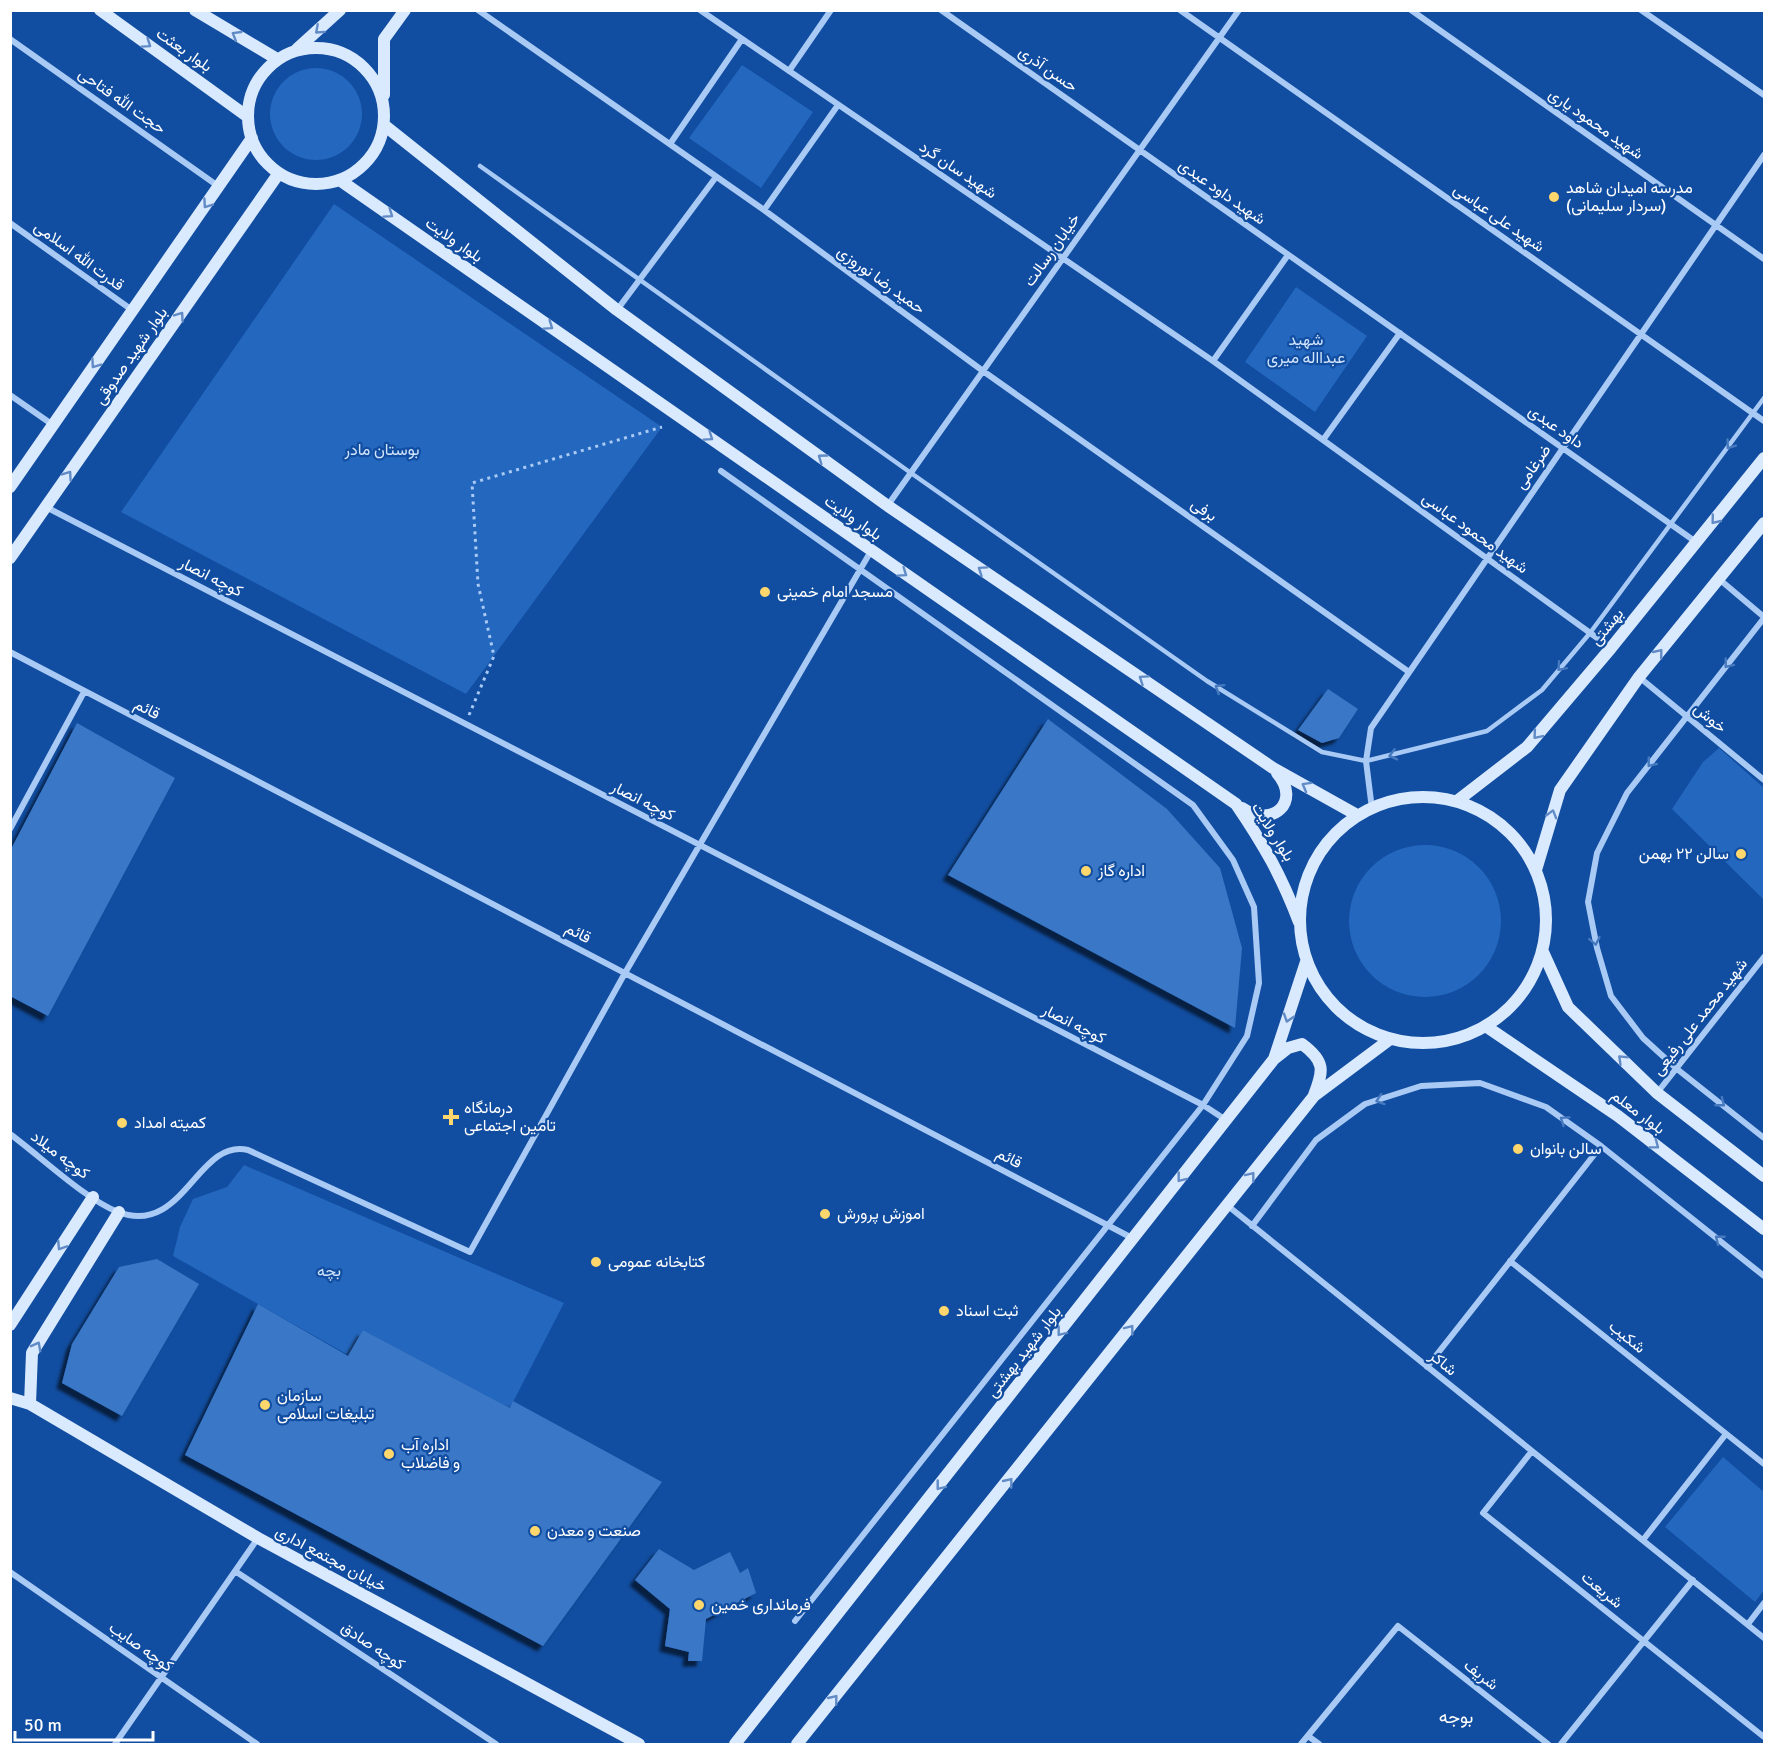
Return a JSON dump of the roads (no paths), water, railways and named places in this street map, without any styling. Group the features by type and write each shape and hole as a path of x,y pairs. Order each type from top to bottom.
{"main road":[{"name":"بلوار بعثت","path":"100,10 248,117"},
{"path":"195,10 277,59"},
{"path":"297,50 340,10"},
{"path":"384,102 375,81 361,64 342,52 320,47 297,50 277,59 261,75 256,84 251,94 248,117 252,138 263,158 279,173 300,182 323,184 341,181 364,165 378,147 384,125 384,102 384,39 405,10"},
{"name":"بلوار ولایت","path":"384,125 617,310 888,506 1273,768 1357,815"},
{"name":"بلوار شهید صدوقی","path":"10,487 252,138"},
{"name":"بلوار شهید صدوقی","path":"10,558 279,173"},
{"name":"بلوار ولایت","path":"341,181 1236,804 1265,845 1278,869 1299,922"},
{"name":"بهشتی","path":"1457,801 1527,747 1611,648 1764,458"},
{"path":"1536,870 1560,790 1639,677 1764,524"},
{"path":"1236,804 1251,814 1265,817 1279,811 1287,797 1285,782 1273,768"},
{"path":"1427,796 1457,801 1482,812 1504,827 1522,846 1536,870 1544,897 1546,924 1543,952 1535,974 1522,995 1506,1013 1487,1027 1456,1040 1422,1044 1389,1040 1358,1026 1336,1009 1319,987 1306,962 1299,922 1305,880 1326,843 1357,815 1397,799 1427,796"},
{"name":"بلوار معلم","path":"1543,952 1568,1007 1657,1093 1764,1176"},
{"name":"بلوار شهید بهشتی","path":"735,1744 1274,1059 1306,962"},
{"name":"بلوار معلم","path":"1487,1027 1618,1116 1764,1229"},
{"path":"797,1744 1314,1096 1389,1040"},
{"path":"1274,1059 1288,1048 1302,1044 1317,1055 1322,1074 1314,1096"},
{"path":"10,1325 93,1197"},
{"path":"30,1404 32,1353 119,1212"},
{"name":"خیابان مجتمع اداری","path":"10,1398 30,1404 258,1538 639,1744"}],"street":[{"path":"478,10 670,144 742,39 699,10"},
{"path":"789,71 831,10"},
{"name":"حسن آذری","path":"941,10 1140,150"},
{"name":"شهید علی عباسی","path":"1180,10 1764,421"},
{"name":"خیابان رسالت","path":"888,506 1239,10"},
{"name":"شهید محمود یاری","path":"1411,10 1764,259"},
{"path":"1641,10 1764,95"},
{"name":"حجت الله فتاحی","path":"10,39 219,186"},
{"name":"شهید سان گرد","path":"742,39 1063,258"},
{"path":"764,210 838,105"},
{"name":"حمید رضا نوروزی","path":"670,144 983,371"},
{"name":"شهید داود عبدی","path":"1140,150 1400,333"},
{"name":"ضرغامی","path":"1372,809 1366,761 1371,728 1764,155"},
{"path":"617,310 716,177"},
{"name":"قدرت الله اسلامی","path":"10,223 133,310"},
{"path":"1063,258 1213,361 1288,255"},
{"path":"1323,440 1400,333"},
{"name":"داود عبدی","path":"1400,333 1696,542"},
{"name":"شهید محمود عباسی","path":"1213,361 1611,648"},
{"name":"برفی","path":"983,371 1409,672"},
{"path":"10,395 53,425"},
{"path":"721,471 1193,805 1233,860 1254,907 1259,983 1247,1036 1203,1105 795,1621"},
{"name":"کوچه انصار","path":"46,507 1203,1105 1226,1120"},
{"path":"119,1212 149,1216 166,1209 223,1152 236,1147 248,1150 470,1252 625,973 872,551"},
{"path":"1719,579 1764,617 1627,793 1597,853 1588,902 1596,948 1611,996 1643,1038 1677,1069 1764,1138"},
{"name":"قائم","path":"10,652 1134,1239"},
{"name":"خوش","path":"1639,677 1764,780"},
{"path":"10,829 84,692"},
{"name":"شهید محمد علی رفیعی","path":"1657,1093 1764,957"},
{"path":"1758,965 1764,970"},
{"path":"1252,1226 1316,1140 1365,1104 1422,1086 1480,1083 1546,1107 1601,1146 1764,1276"},
{"name":"کوچه میلاد","path":"10,1134 93,1197 119,1212"},
{"path":"1427,1367 1601,1146"},
{"name":"شاکر","path":"1228,1206 1748,1624"},
{"name":"شکیب","path":"1510,1262 1764,1464"},
{"path":"1643,1540 1726,1434"},
{"name":"شریعت","path":"1532,1451 1483,1513 1764,1737"},
{"path":"115,1744 258,1538"},
{"name":"کوچه صادق","path":"235,1571 496,1744"},
{"name":"کوچه صایب","path":"10,1572 257,1744"},
{"path":"1561,1744 1693,1580"},
{"path":"1764,1604 1748,1624 1764,1638"},
{"name":"شریف","path":"1308,1736 1398,1626 1548,1744"},
{"path":"1301,1744 1308,1736 1319,1744"}],"lane":[{"path":"480,166 911,473 1217,687 1322,752 1366,761 1487,731 1542,690 1590,633 1764,398"}],"place":[{"name":"مدرسه امیدان شاهد (سردار سلیمانی)","path":"1554,197"},
{"name":"مسجد امام خمینی","path":"765,592"},
{"name":"سالن ۲۲ بهمن","path":"1741,854"},
{"name":"اداره گاز","path":"1086,871"},
{"name":"درمانگاه تامین اجتماعی","path":"451,1117"},
{"name":"کمیته امداد","path":"122,1123"},
{"name":"سالن بانوان","path":"1518,1149"},
{"name":"اموزش پرورش","path":"825,1214"},
{"name":"کتابخانه عمومی","path":"596,1262"},
{"name":"ثبت اسناد","path":"944,1311"},
{"name":"سازمان تبلیغات اسلامی","path":"265,1405"},
{"name":"اداره آب و فاضلاب","path":"389,1454"},
{"name":"صنعت و معدن","path":"535,1531"},
{"name":"فرمانداری خمین","path":"699,1605"}],"district":[{"name":"بوجه","path":"1456,1717"}],"park label":[{"name":"شهید عبدااله میری","path":"1306,349"},
{"name":"بوستان مادر","path":"382,450"},
{"name":"بچه","path":"329,1271"}]}
